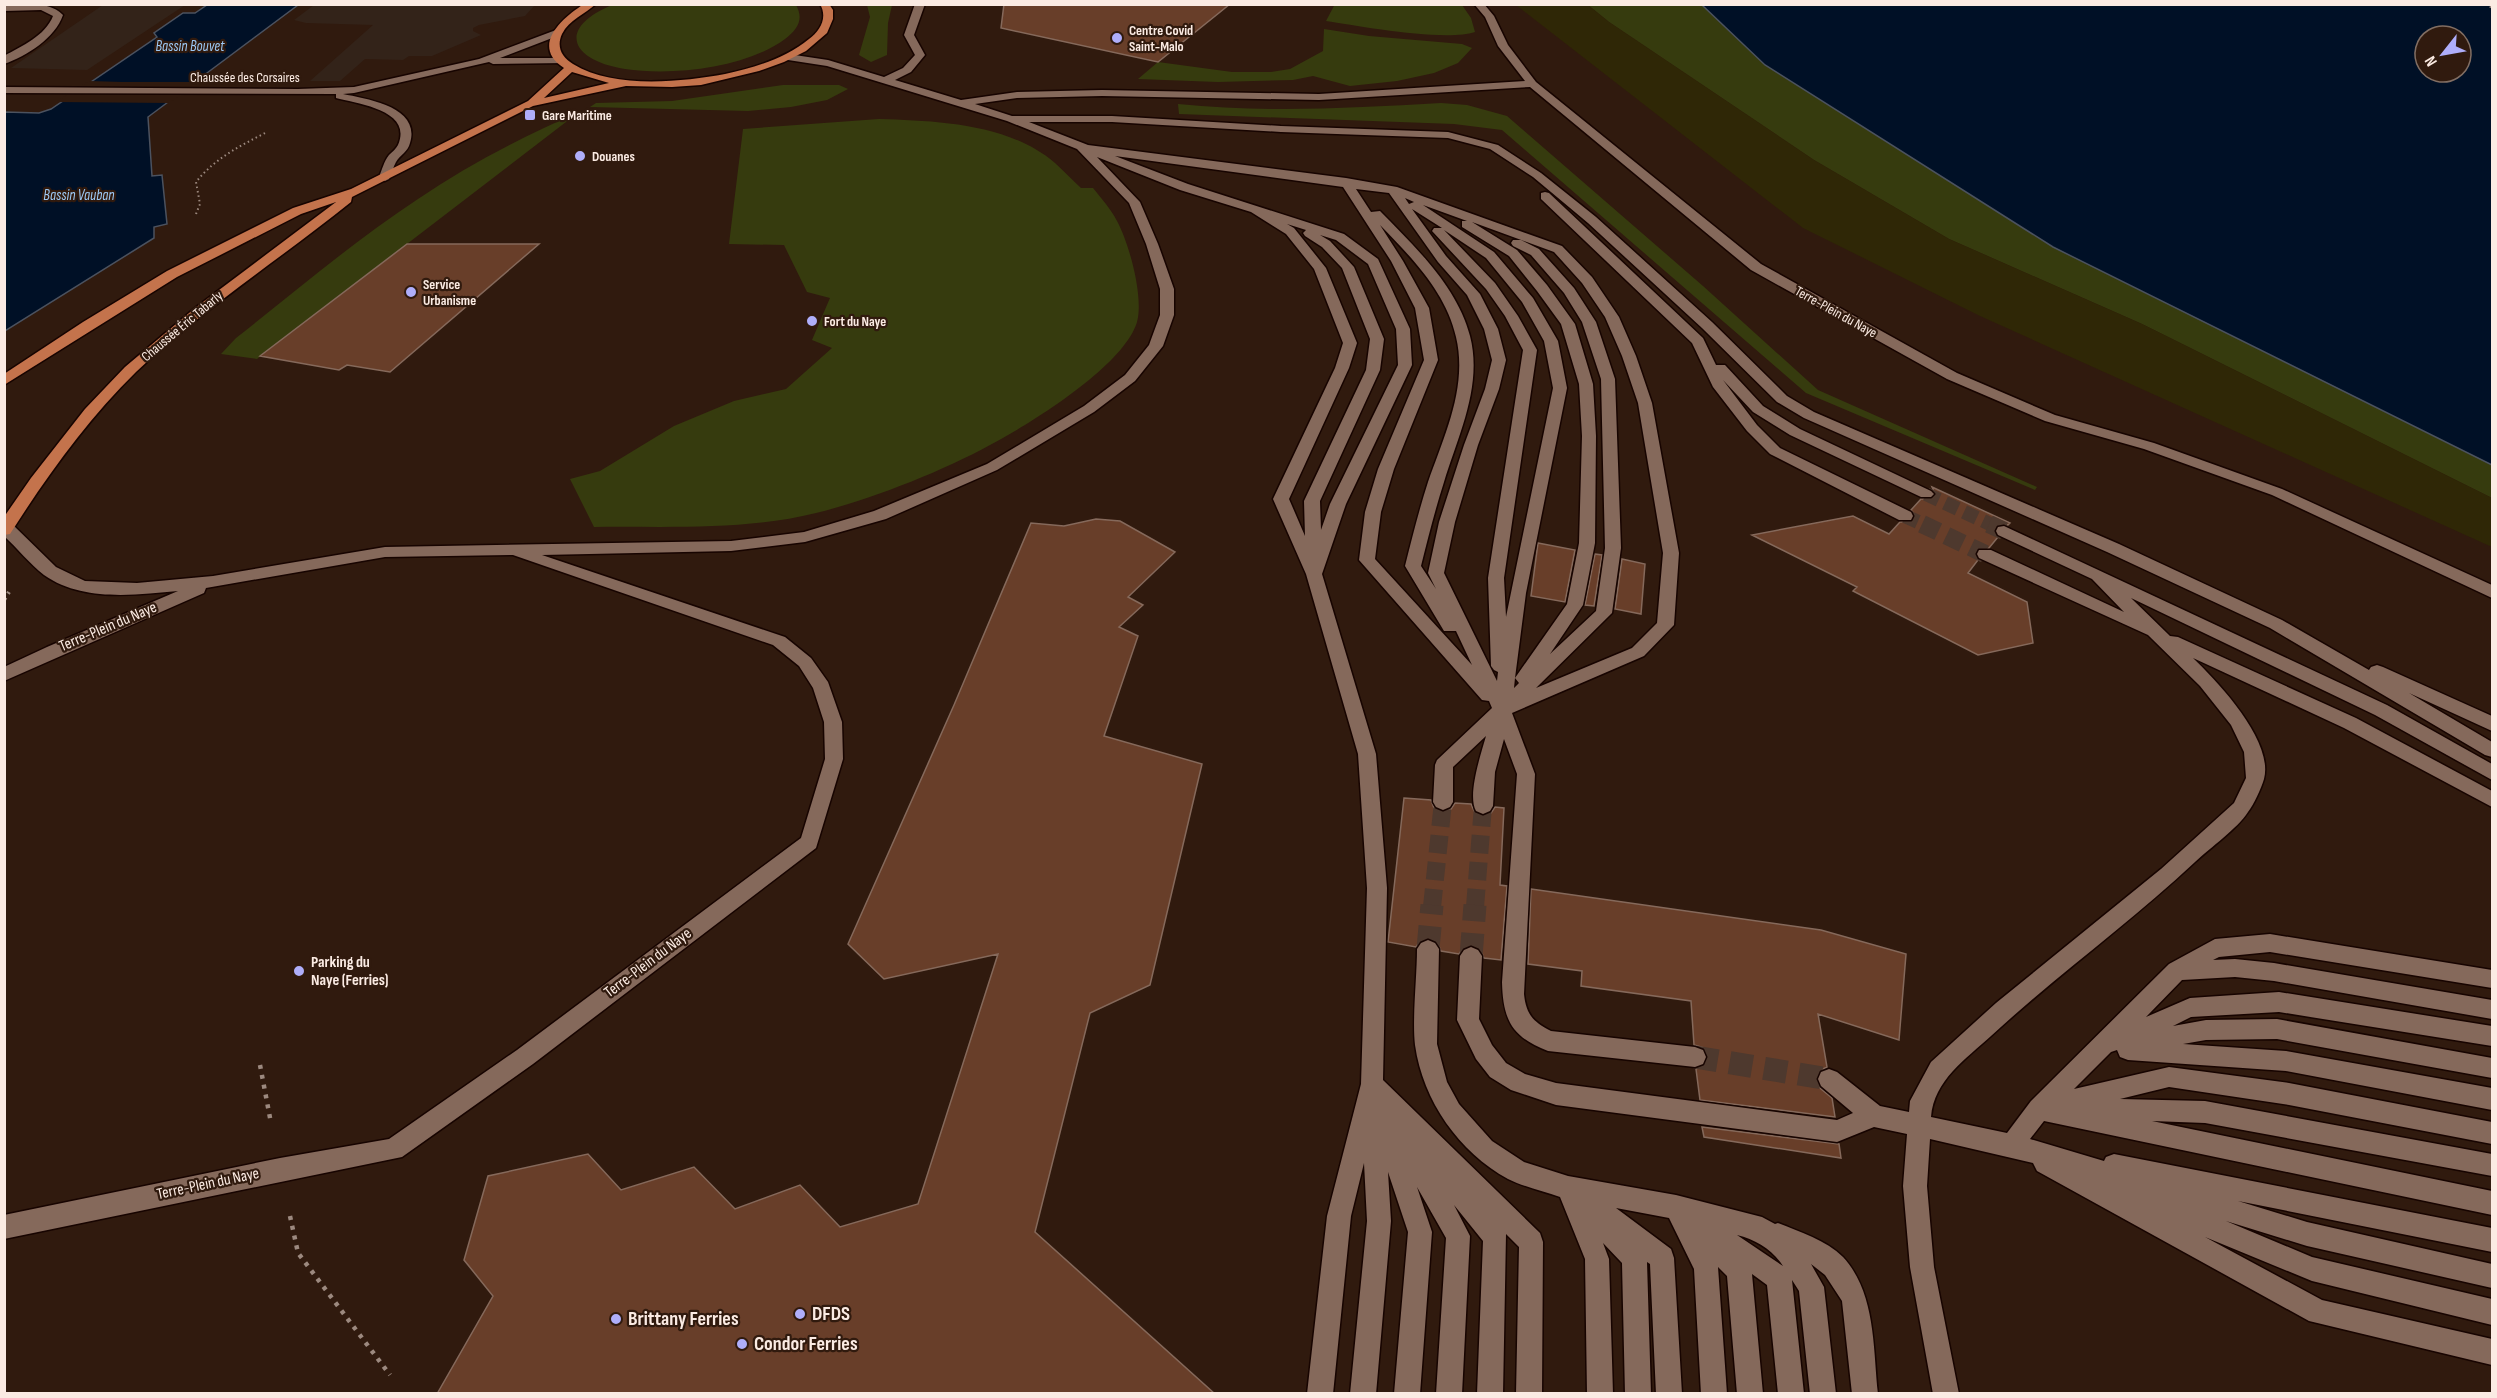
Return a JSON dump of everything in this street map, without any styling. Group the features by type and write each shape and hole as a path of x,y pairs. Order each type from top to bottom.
{"main road":[{"path":"592,4 564,22 556,33 553,43 555,52 561,61 570,68 594,77 625,82 667,84 711,79 753,70 788,57 813,42 827,25 828,10 824,4"},
{"name":"Chaussée Éric Tabarly","path":"530,104 570,68"},
{"name":"Chaussée Éric Tabarly","path":"4,381 88,325 172,274 297,211 355,192 530,104 625,82"},
{"name":"Chaussée Éric Tabarly","path":"5,529 32,485 93,407 152,350 225,290 318,224 355,192"},
{"name":"Chaussée Éric Tabarly","path":"4,507 32,485"}],"street":[{"path":"884,81 907,70 920,55 909,35 920,4"},
{"name":"Terre-Plein du Naye","path":"1478,4 1489,16 1503,46 1532,84 1756,267 1952,376 2050,418 2149,446 2277,492 2493,592"},
{"path":"4,8 46,9 56,11 58,15 57,24 4,61"},
{"name":"Chaussée des Corsaires","path":"4,90 327,92 354,90 482,61 556,33"},
{"path":"788,57 828,63 955,104 1011,119 1184,188 1340,237 1374,262 1403,329 1404,365 1338,504 1314,574"},
{"name":"Chaussée des Corsaires","path":"482,61 561,61"},
{"path":"955,104 1017,95 1102,93 1319,97 1532,84"},
{"path":"327,92 374,103 397,115 405,124 408,134 404,147 391,161 385,177"},
{"path":"1011,119 1112,119 1281,129 1448,135 1494,147 1537,175 1592,220 1707,325 1782,399 1809,415 2113,548 2493,724"},
{"path":"1494,147 1698,341 1758,409 1795,432 1926,494"},
{"path":"1082,148 1393,190 1558,249 1587,280 1612,317 1629,356 1645,403 1671,553 1665,626 1638,652 1502,710"},
{"path":"5,529 51,571 82,586 137,589 213,582 385,552 731,546 805,537 880,515 992,467 1089,409 1130,378 1156,346 1167,315 1167,289 1152,244 1134,202 1082,148"},
{"path":"1346,182 1397,261 1422,308 1431,360 1386,469 1373,512 1367,560 1502,710"},
{"path":"1346,182 1421,261 1451,307 1463,335 1468,366 1462,402 1424,520 1413,566 1502,710"},
{"path":"1393,190 1467,257 1494,287 1530,350 1496,578 1502,710"},
{"path":"1393,190 1490,255 1528,301 1551,342 1557,367 1560,388 1518,593 1502,710 1486,771 1483,806"},
{"path":"1393,190 1442,259 1473,294 1491,329 1499,360 1492,389 1471,445 1447,522 1436,573 1502,710 1526,774 1513,982 1514,1011 1520,1022 1532,1033 1548,1041 1695,1058"},
{"path":"1434,204 1513,253 1568,324 1586,384 1589,436 1587,543 1575,605 1502,710"},
{"path":"1434,204 1535,252 1569,291 1589,322 1608,379 1613,548 1604,613 1444,765 1443,802"},
{"path":"1256,210 1290,231 1320,268 1350,343 1342,368 1281,499 1314,574 1367,754 1377,888 1372,1084 1379,1221 1363,1394"},
{"path":"1289,220 1326,244 1348,267 1377,339 1373,370 1312,501 1314,574"},
{"path":"1698,341 1718,384 1752,428 1775,451 1905,516"},
{"path":"2004,531 2380,710 2493,773"},
{"name":"Terre-Plein du Naye","path":"4,1227 280,1169 394,1149 525,1057 809,842 834,759 833,722 822,687 805,662 779,641 507,549"},
{"path":"1985,554 2350,723 2493,800"},
{"path":"1946,1394 1922,1266 1915,1186 1921,1101 1938,1069 2004,1010 2168,875 2241,808 2254,778 2253,752 2240,722 2206,681 2098,576"},
{"name":"Terre-Plein du Naye","path":"4,675 64,646 213,582"},
{"path":"2276,624 2493,736"},
{"path":"2276,624 2493,750"},
{"path":"2012,1145 2039,1108 2177,971 2215,948 2270,943 2493,979"},
{"path":"1428,949 1426,1044 1436,1086 1451,1112 1484,1149 1517,1170 1568,1188 1676,1207 1762,1229 1809,1248 1834,1266 1854,1297 1865,1394"},
{"path":"1471,956 1468,1020 1473,1035 1498,1070 1519,1083 1556,1094 1837,1131 1874,1116"},
{"path":"2177,971 2235,968 2274,972 2493,1010"},
{"path":"2100,1048 2190,1008 2279,1002 2493,1036"},
{"path":"2100,1048 2206,1030 2277,1029 2493,1068"},
{"path":"2100,1048 2286,1061 2493,1099"},
{"path":"2039,1108 2169,1077 2289,1094 2493,1132"},
{"path":"1828,1079 1874,1116 2493,1239"},
{"path":"1320,1394 1339,1216 1372,1084"},
{"path":"1372,1084 1419,1232 1407,1394"},
{"path":"1372,1084 1458,1236 1449,1394"},
{"path":"1372,1084 1495,1237 1490,1394"},
{"path":"1372,1084 1531,1242 1529,1394"},
{"path":"2039,1108 2205,1112 2493,1165"},
{"path":"2039,1108 2493,1203"},
{"path":"2012,1145 2307,1234 2493,1275"},
{"path":"2012,1145 2312,1269 2493,1312"},
{"path":"2012,1145 2318,1312 2493,1352"},
{"path":"1568,1188 1597,1259 1600,1394"},
{"path":"1568,1188 1634,1258 1638,1394"},
{"path":"1568,1188 1662,1258 1669,1394"},
{"path":"1676,1207 1706,1268 1714,1394"},
{"path":"1676,1207 1739,1271 1750,1394"},
{"path":"1676,1207 1779,1278 1791,1394"},
{"path":"1762,1229 1787,1250 1811,1287 1823,1394"}],"path":[{"path":"2486,4 2493,8"},
{"path":"195,218 200,204 196,182 205,168 228,152 275,128"},
{"path":"4,600 33,553"},
{"path":"260,1065 298,1253 390,1375"}],"shaded area":[{"path":"103,5 185,5 87,70 11,68"},
{"path":"314,5 535,5 525,16 479,25 473,28 473,31 481,35 432,56 409,56 403,60 365,59 340,81 310,81 373,25 306,23 294,20"}],"green space":[{"path":"1335,4 1462,5 1471,18 1475,32 1461,35 1423,34 1326,21"},
{"path":"612,5 796,5 799,15 798,24 785,39 750,57 708,68 665,71 625,69 593,59 583,52 577,43 577,34 583,24 594,14"},
{"path":"867,5 892,5 888,23 887,55 871,62 859,55 870,17"},
{"path":"1588,5 2401,5 2416,24 2413,24 2413,84 2473,83 2492,100 2492,498 2142,324 1949,239 1814,160 1609,22"},
{"path":"1324,29 1369,36 1462,44 1472,48 1458,63 1434,73 1397,81 1350,86 1313,76 1293,80 1218,82 1138,79 1158,62 1232,72 1271,72 1290,69 1323,51"},
{"path":"783,85 839,85 848,89 827,100 791,107 748,111 590,107 596,103 672,101"},
{"path":"1441,103 1467,105 1507,116 1703,286 1818,390 2037,487 2035,490 1806,393 1502,130 1454,124 1179,114 1178,104 1276,109"},
{"path":"579,112 257,359 221,354 236,338 326,267 418,199 497,152"},
{"path":"879,119 948,123 994,132 1036,150 1055,163 1081,188 1093,188 1109,208 1122,231 1134,270 1139,311 1137,322 1129,339 1095,375 1028,423 950,465 881,493 816,513 761,523 594,527 570,479 600,471 674,426 734,401 786,389 832,348 812,340 830,298 807,292 784,245 729,244 743,129"}],"sand":[{"path":"1516,5 1588,5 1609,22 1814,160 1949,239 2142,324 2492,498 2492,547 1980,316 1803,228"}],"water":[{"name":"Bassin Vauban","path":"207,5 298,5 148,117 152,176 162,175 167,224 154,227 154,238 5,331 5,112 39,113 51,109 157,37 154,33 183,13 195,13"},
{"path":"1702,5 2492,5 2492,465 2053,247 1765,65"}],"pier":[{"path":"89,81 198,82 169,103 56,102"}],"building":[{"name":"Centre Covid Saint-Malo","path":"1004,4 1230,4 1158,62 1001,28"},
{"name":"Service Urbanisme","path":"407,244 539,244 390,372 347,365 339,370 260,356"},
{"path":"1932,487 2010,523 1996,526 1994,532 1998,537 1989,548 1977,549 1975,555 1978,560 1968,573 2027,602 2033,643 1978,655 1853,591 1857,587 1752,535 1853,516 1889,534 1900,522 1913,521 1915,515 1911,510 1921,499 1931,499 1936,496"},
{"path":"1096,519 1120,521 1175,552 1128,597 1143,605 1119,627 1138,636 1104,736 1202,764 1150,985 1090,1013 1035,1232 1215,1394 437,1394 493,1296 464,1260 488,1176 588,1154 621,1190 694,1167 735,1209 800,1185 840,1227 918,1204 998,954 884,979 848,944 954,705 1031,523 1064,526"},
{"path":"1538,543 1575,550 1565,602 1531,596"},
{"path":"1595,554 1602,555 1594,606 1585,605"},
{"path":"1622,559 1645,564 1641,614 1615,609"},
{"path":"1404,798 1431,800 1434,808 1442,812 1451,809 1455,803 1471,804 1475,813 1482,816 1491,813 1495,807 1504,808 1500,885 1507,886 1501,960 1484,958 1480,949 1472,945 1463,948 1459,954 1441,951 1437,942 1429,938 1420,941 1416,947 1388,942"},
{"path":"1531,889 1821,930 1906,954 1899,1040 1818,1014 1827,1067 1819,1071 1816,1080 1820,1088 1832,1098 1835,1117 1700,1100 1696,1069 1705,1065 1708,1056 1704,1048 1694,1045 1691,1001 1581,986 1582,971 1528,964"},
{"path":"1702,1127 1839,1144 1841,1158 1704,1137"}],"tunnel":[{"path":"1926,494 1992,525"},
{"path":"1905,516 1925,525"},
{"path":"1922,524 1985,554"},
{"path":"1989,524 2004,531"},
{"path":"1432,907 1443,802"},
{"path":"1475,907 1483,806"},
{"path":"1428,949 1432,905"},
{"path":"1471,956 1475,905"},
{"path":"1695,1057 1829,1079"}],"place":[{"name":"Centre Covid Saint-Malo","path":"1117,38"},
{"name":"Gare Maritime","path":"530,115"},
{"name":"Douanes","path":"580,156"},
{"name":"Service Urbanisme","path":"411,292"},
{"name":"Fort du Naye","path":"812,321"},
{"name":"Parking du Naye (Ferries)","path":"299,971"},
{"name":"DFDS","path":"800,1314"},
{"name":"Brittany Ferries","path":"616,1319"},
{"name":"Condor Ferries","path":"742,1344"}],"water label":[{"name":"Bassin Bouvet","path":"190,46"}]}
